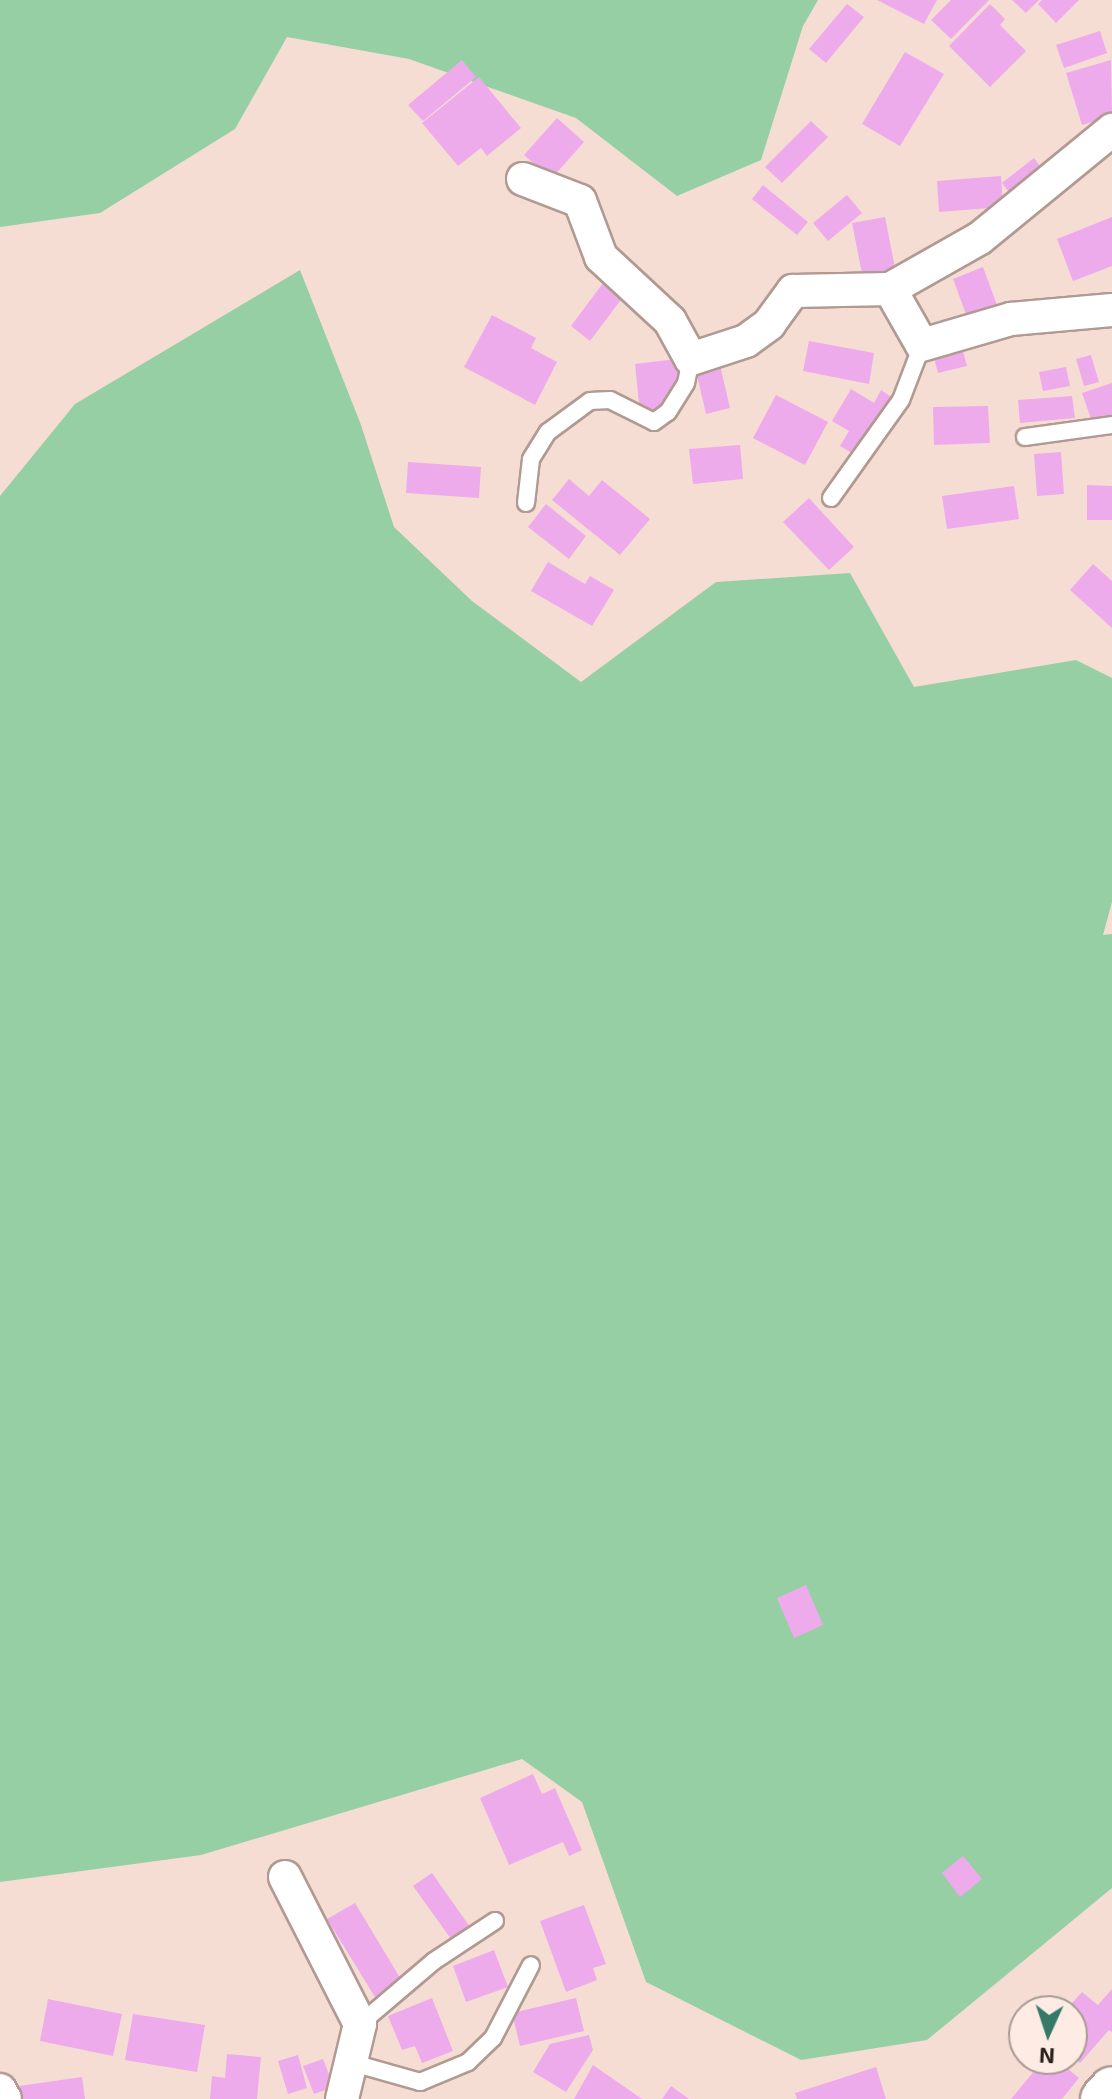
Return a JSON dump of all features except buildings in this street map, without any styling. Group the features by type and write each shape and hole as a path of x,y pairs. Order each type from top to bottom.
{"main road":[{"path":"1103,2099 1112,2089"}],"street":[{"path":"523,179 580,201 601,257 670,321 691,359 746,341 769,324 793,291 890,289 980,238 1112,130"},
{"path":"890,289 922,345 1011,319 1112,310"},
{"path":"285,1877 360,2024 342,2099"},
{"path":"0,2090 5,2099"}],"lane":[{"path":"831,498 901,400 922,345"},
{"path":"526,503 531,459 548,432 590,401 610,400 654,422 668,412 686,383 691,359"},
{"path":"1025,437 1112,425"},
{"path":"360,2024 434,1961 495,1921"},
{"path":"353,2063 420,2082 468,2062 493,2038 531,1965"}],"green space":[{"path":"0,0 818,0 803,26 761,160 677,196 576,118 409,59 287,37 235,129 100,213 0,227"},
{"path":"300,270 361,425 394,527 472,601 581,682 716,582 850,573 914,687 1076,660 1112,678 1112,902 1103,935 1112,934 1112,1888 927,2040 801,2060 646,1982 582,1802 522,1759 201,1855 0,1882 0,496 75,404"}]}
